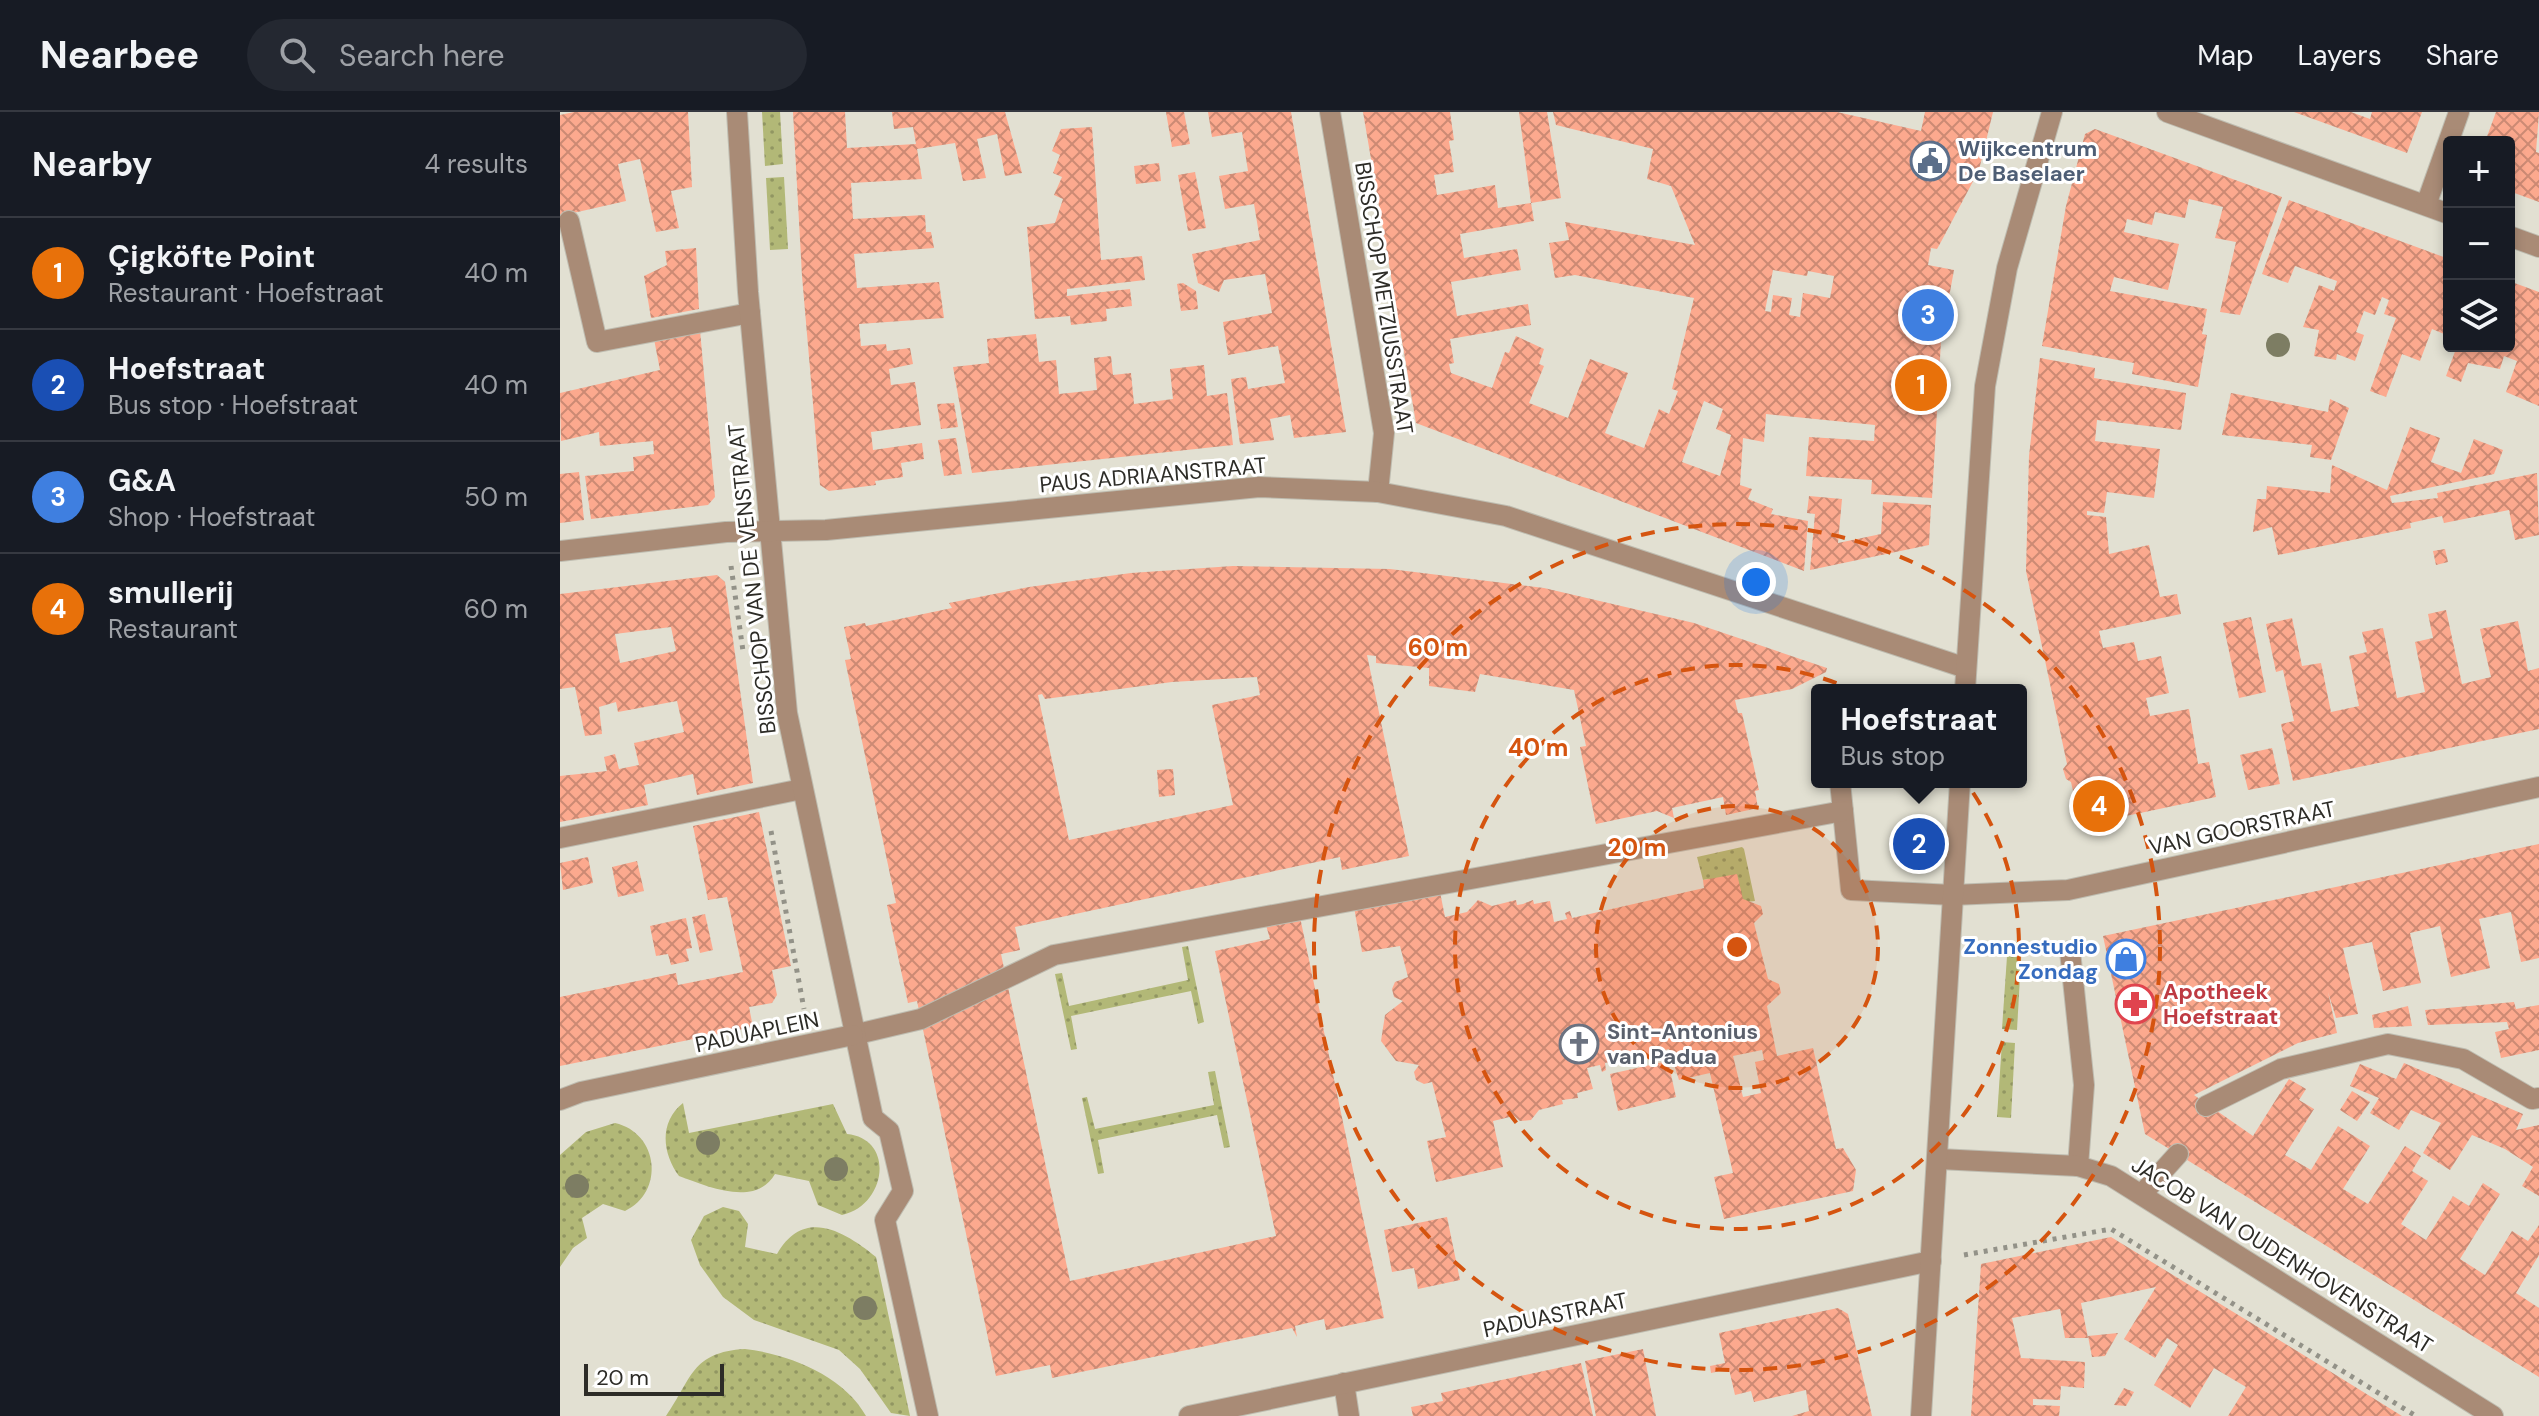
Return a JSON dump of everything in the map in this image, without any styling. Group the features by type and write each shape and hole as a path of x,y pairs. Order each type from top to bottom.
{"street":[{"name":"BISSCHOP VAN DE VENSTRAAT","path":"737,112 750,313 787,713 853,1035"},
{"name":"BISSCHOP METZIUSSTRAAT","path":"1330,112 1384,433 1378,492"},
{"path":"1965,684 1985,386 2007,268 2052,112"},
{"path":"2167,112 2443,212"},
{"path":"2426,205 2459,112"},
{"path":"569,221 597,342 750,313"},
{"path":"2515,238 2539,247"},
{"name":"PAUS ADRIAANSTRAAT","path":"560,551 769,530 826,530 1259,487 1378,492 1506,516 1966,668"},
{"name":"VAN GOORSTRAAT","path":"1843,811 1851,890 1953,895 2068,890 2539,787"},
{"path":"853,1035 921,1019 1054,955 1843,811 1841,788"},
{"path":"1921,1416 1960,788"},
{"path":"560,838 802,789"},
{"path":"2070,951 2084,1085 2078,1166"},
{"name":"PADUAPLEIN","path":"560,1100 581,1092 853,1035 873,1118 889,1131 903,1191 885,1220 928,1416"},
{"path":"2206,1106 2281,1069 2388,1044 2463,1059 2532,1099 2539,1098"},
{"path":"2142,1194 2178,1154"},
{"name":"JACOB VAN OUDENHOVENSTRAAT","path":"1939,1159 2078,1166 2111,1176 2493,1416"},
{"name":"PADUASTRAAT","path":"1189,1416 1931,1261"},
{"path":"1344,1383 1349,1416"}],"path":[{"path":"1931,1261 2111,1229 2416,1416"}],"green space":[{"path":"762,112 780,112 783,164 765,166"},
{"path":"784,177 788,249 770,250 766,178"},
{"path":"1742,847 1755,901 1746,902 1708,879 1703,880 1697,857"},
{"path":"2008,942 2022,942 2017,1030 2002,1029"},
{"path":"1188,946 1204,1022 1198,1024 1191,991 1071,1016 1077,1049 1071,1050 1055,974 1062,973 1069,1006 1188,980 1182,947"},
{"path":"2002,1042 2015,1043 2011,1118 1997,1117"},
{"path":"1215,1071 1230,1147 1224,1148 1217,1115 1098,1140 1104,1173 1098,1174 1082,1098 1087,1097 1095,1129 1214,1105 1208,1072"},
{"path":"683,1103 689,1133 833,1104 847,1134 863,1139 879,1159 876,1187 857,1209 842,1215 818,1205 809,1181 775,1174 756,1190 730,1192 679,1176 669,1158 666,1138 670,1119"},
{"path":"615,1123 641,1138 648,1150 652,1164 646,1191 638,1202 625,1211 603,1204 582,1218 587,1238 573,1248 560,1267 560,1155 586,1132"},
{"path":"723,1207 739,1211 748,1224 745,1247 777,1254 799,1231 812,1227 838,1232 876,1257 910,1416 891,1413 860,1369 839,1350 754,1320 723,1297 700,1265 691,1240 704,1216"},
{"path":"745,1349 779,1356 814,1369 844,1389 866,1416 666,1416 688,1379 703,1362 727,1351"}],"building":[{"path":"574,112 688,112 692,187 671,191 679,228 656,232 640,159 618,164 626,201 560,216 560,115"},
{"path":"793,112 845,112 847,148 916,144 913,127 894,129 892,112 1005,112 1022,173 1005,176 997,134 977,139 986,178 963,181 955,143 917,149 922,179 851,183 853,219 925,215 926,232 931,232 934,248 854,254 857,288 939,282 944,318 859,324 861,346 886,344 887,351 910,348 913,364 889,369 891,385 915,382 921,425 871,432 873,450 922,443 924,459 901,463 903,477 875,481 876,485 829,491 820,485 802,276"},
{"path":"1166,112 1184,112 1190,144 1172,147"},
{"path":"1208,112 1291,112 1346,432 1294,438 1290,415 1270,419 1274,440 1240,444 1231,379 1246,377 1248,389 1285,383 1278,346 1228,355 1223,322 1272,313 1265,274 1224,280 1219,292 1198,283 1192,254 1260,240 1254,204 1225,209 1219,176 1248,171 1242,132 1212,137"},
{"path":"1363,112 1450,112 1454,140 1449,141 1454,172 1434,175 1437,195 1495,185 1498,208 1531,203 1534,221 1460,234 1464,258 1517,249 1521,270 1451,282 1457,316 1528,304 1531,325 1450,339 1454,363 1449,364 1451,373 1492,388 1505,352 1509,353 1516,336 1544,349 1539,364 1544,366 1529,403 1568,418 1590,359 1628,373 1605,433 1644,448 1659,409 1669,414 1678,391 1672,389 1694,298 1575,275 1555,278 1549,243 1569,240 1565,222 1695,245 1671,186 1647,179 1653,149 1556,125 1553,112 1837,112 1921,131 1925,112 1993,112 1979,170 1937,249 1931,248 1928,265 1954,270 1941,341 1932,498 1871,494 1872,480 1806,476 1809,437 1874,441 1875,425 1766,414 1764,442 1743,438 1740,485 1752,489 1748,499 1773,509 1771,514 1808,521 1804,571 1416,423","holes":["1773,270 1807,276 1808,271 1834,276 1830,298 1803,293 1800,317 1789,315 1792,298 1773,295 1771,312 1765,311","1704,401 1723,409 1716,429 1731,435 1720,476 1682,462"]},
{"path":"1519,112 1547,112 1561,198 1531,203"},
{"path":"2294,112 2351,112 2370,119 2372,112 2422,112 2407,153"},
{"path":"2496,112 2539,112 2536,152 2539,153 2539,202 2515,193 2515,136 2487,136"},
{"path":"1092,127 1101,260 1142,256 1145,280 1067,289 1067,296 1130,289 1132,306 1106,309 1107,321 1071,325 1070,316 1035,319 1027,227 1055,223 1063,199 1054,195 1062,177 1053,173 1060,155 1052,151 1061,129"},
{"path":"2095,129 2282,197 2240,315 2220,312 2236,242 2215,238 2223,207 2189,199 2185,218 2155,212 2152,225 2127,219 2124,232 2179,244 2168,290 2114,277 2110,291 2207,309 2202,334 2207,335 2198,387 2132,374 2134,363 2042,346 2066,206 2085,134"},
{"path":"1159,163 1161,181 1136,184 1134,166"},
{"path":"1195,172 1206,228 1188,231 1178,175"},
{"path":"2289,200 2443,257 2443,334 2432,329 2420,361 2402,354 2386,397 2370,391 2396,318 2384,314 2389,300 2382,297 2375,315 2364,311 2356,332 2364,335 2355,361 2337,354 2336,360 2314,356 2319,330 2303,327 2319,285 2334,291 2337,281 2295,266 2288,283 2262,274"},
{"path":"696,248 699,309 651,318 644,276 667,265 665,251"},
{"path":"1183,283 1196,291 1198,309 1181,311 1177,284"},
{"path":"2515,283 2539,292 2539,406 2506,392 2517,361 2504,356 2500,369 2468,363 2461,382 2446,376 2455,352 2515,352"},
{"path":"700,330 715,497 708,505 591,519 585,476 634,471 633,457 654,454 653,441 600,446 599,432 561,441 560,393 660,370 654,339"},
{"path":"1036,334 1039,362 1056,360 1059,394 1097,390 1094,358 1111,356 1113,375 1131,373 1134,404 1173,399 1170,369 1204,365 1207,396 1227,393 1233,445 972,473 953,367 989,363 987,339"},
{"path":"2040,358 2095,368 2094,378 2186,393 2181,430 2097,420 2095,441 2160,449 2154,498 2107,492 2104,513 2087,511 2087,515 2106,517 2109,554 2149,545 2160,597 2177,594 2181,614 2099,631 2103,648 2134,642 2138,661 2161,656 2169,693 2146,698 2150,716 2189,709 2198,764 2209,762 2216,797 2088,824 2079,818 2071,782 2066,779 2063,769 2067,764 2026,571 2029,456"},
{"path":"2231,393 2328,412 2330,399 2349,408 2331,460 2310,457 2312,445 2222,435"},
{"path":"954,403 958,427 941,429 937,404"},
{"path":"2410,427 2440,438 2431,462 2461,473 2474,439 2503,450 2494,474 2390,496 2392,503 2438,498 2437,493 2537,473 2539,535 2515,540 2509,510 2444,523 2442,516 2410,523 2411,528 2278,555 2272,527 2253,532 2257,499 2266,499 2267,486 2330,493 2332,465 2387,490"},
{"path":"956,438 962,474 944,476 938,440"},
{"path":"579,472 584,520 560,523 560,474"},
{"path":"1809,496 1842,499 1838,543 1881,534 1883,502 1931,505 1929,545 1810,570 1815,514 1807,513"},
{"path":"2445,549 2448,562 2436,565 2433,551"},
{"path":"1233,566 1390,569 1544,588 1694,623 1827,668 1826,672 1792,689 1735,700 1738,713 1742,713 1759,790 1755,791 1758,808 1726,815 1723,797 1672,808 1674,818 1657,811 1596,824 1580,747 1586,746 1574,690 1480,674 1475,692 1429,686 1429,668 1376,663 1376,656 1367,655 1409,856 1342,870 1340,857 1015,927 1020,950 1001,954 1070,1281 1276,1236 1215,951 1270,939 1266,925 1300,917 1384,1318 1326,1330 1324,1319 1295,1326 1297,1337 1292,1328 1052,1378 1050,1365 996,1376 917,1001 908,1003 887,905 896,903 845,660 851,659 844,627 865,623 866,626 952,608 949,603 1029,587 1131,573","holes":["1257,677 1260,695 1212,705 1233,805 1069,840 1038,695 1042,694 1045,699 1172,682"]},
{"path":"717,575 725,582 753,783 697,795 693,774 644,785 648,805 560,822 560,776 607,771 604,757 615,754 619,769 639,765 634,743 684,732 677,701 618,712 616,702 599,707 602,734 585,736 575,687 560,689 560,594","holes":["671,627 676,651 620,663 615,634"]},
{"path":"2446,610 2462,684 2491,677 2480,629 2518,621 2528,671 2539,668 2539,729 2293,781 2281,724 2294,721 2283,670 2276,672 2266,624 2292,618 2302,666 2321,663 2331,712 2359,706 2349,656 2367,652 2362,632 2383,628 2397,698 2425,692 2415,642 2433,638 2428,614"},
{"path":"2251,617 2266,692 2239,698 2223,623"},
{"path":"2272,748 2280,784 2248,790 2240,755"},
{"path":"1173,769 1175,795 1159,797 1157,770"},
{"path":"759,812 791,966 772,970 777,995 772,1003 749,1007 753,1027 560,1066 560,997 676,973 678,985 743,972 727,897 708,900 693,826"},
{"path":"2539,844 2539,958 2521,962 2511,912 2479,919 2490,968 2451,977 2440,926 2410,933 2421,983 2383,991 2372,942 2343,948 2358,1014 2336,1018 2328,992 2337,1033 2298,1043 2194,1095 2253,1136 2289,1079 2306,1089 2299,1100 2314,1109 2285,1155 2311,1170 2338,1126 2370,1146 2343,1189 2368,1204 2405,1146 2421,1156 2412,1171 2428,1181 2401,1224 2426,1240 2453,1196 2469,1206 2483,1183 2500,1194 2460,1259 2485,1275 2512,1231 2528,1241 2539,1225 2539,1255 2516,1293 2539,1308 2539,1377 2145,1134 2103,936"},
{"path":"588,857 593,883 563,890 560,863"},
{"path":"637,861 644,891 618,897 612,867"},
{"name":"Sint-Antonius van Padua","path":"1737,874 1743,899 1761,906 1763,914 1754,923 1768,979 1779,984 1781,993 1767,1006 1777,1056 1813,1048 1836,1149 1843,1148 1856,1170 1853,1191 1724,1219 1714,1177 1733,1173 1710,1073 1679,1080 1669,1049 1640,1056 1641,1063 1636,1064 1635,1057 1605,1063 1606,1070 1602,1072 1600,1065 1587,1068 1593,1089 1577,1093 1578,1098 1562,1100 1563,1104 1539,1110 1531,1120 1520,1121 1514,1116 1493,1121 1503,1167 1436,1182 1427,1141 1446,1137 1432,1082 1424,1084 1416,1080 1414,1072 1419,1065 1396,1061 1381,1041 1385,1015 1403,1001 1394,997 1392,989 1395,982 1408,977 1400,946 1362,952 1354,907 1440,892 1445,917 1467,912 1478,900 1492,906 1516,900 1517,905 1533,900 1534,904 1550,901 1554,922 1567,919 1565,913 1570,911 1572,918 1704,888 1703,880","holes":["1762,1050 1764,1060 1755,1062 1761,1093 1743,1097 1733,1056"]},
{"path":"705,914 713,950 700,953 692,917"},
{"path":"686,918 692,948 686,949 689,961 671,965 668,954 656,956 650,926"},
{"path":"2514,1002 2516,1009 2539,1005 2539,1050 2501,1058 2495,1032 2509,1029 2507,1022 2428,1025 2425,1010"},
{"path":"2408,1006 2412,1026 2374,1028 2372,1015"},
{"path":"1668,1061 1676,1097 1618,1111 1610,1074"},
{"path":"2404,1063 2523,1114 2516,1130 2539,1125 2539,1196 2522,1186 2533,1167 2505,1149 2472,1135 2450,1170 2423,1153 2441,1123 2411,1110 2399,1130 2370,1113 2379,1098 2350,1086 2360,1064 2396,1079"},
{"path":"2352,1091 2370,1102 2357,1121 2340,1110"},
{"path":"1447,1217 1460,1280 1418,1289 1414,1268 1392,1272 1384,1230"},
{"path":"2111,1237 2402,1416 2228,1416 2246,1387 2214,1368 2190,1408 2154,1385 2178,1345 2167,1338 2155,1358 2124,1339 2156,1287 2081,1303 2088,1338 2065,1338 2060,1309 2012,1318 2021,1358 2085,1362 2084,1388 2061,1386 2060,1400 2033,1399 2033,1405 2060,1406 2059,1416 1971,1416 1981,1264"},
{"path":"1838,1308 1848,1314 1872,1416 1792,1416 1809,1411 1806,1390 1754,1402 1751,1391 1735,1395 1729,1369 1711,1373 1710,1366 1725,1363 1719,1333"},
{"path":"2118,1333 2105,1356 2092,1357 2088,1336"},
{"path":"1643,1349 1656,1416 1596,1416 1585,1361"},
{"path":"1581,1363 1593,1416 1413,1416 1411,1407 1443,1401 1441,1393"},
{"path":"2124,1388 2134,1392 2126,1406 2114,1405"}],"place":[{"name":"Wijkcentrum De Baselaer","path":"1930,161"},
{"name":"G&A","path":"1928,315"},
{"name":"Çigköfte Point","path":"1921,385"},
{"name":"smullerij","path":"2099,806"},
{"name":"Hoefstraat","path":"1919,844"},
{"name":"Zonnestudio Zondag","path":"2126,959"},
{"name":"Apotheek Hoefstraat","path":"2135,1004"},
{"name":"Sint-Antonius van Padua","path":"1579,1044"}]}
